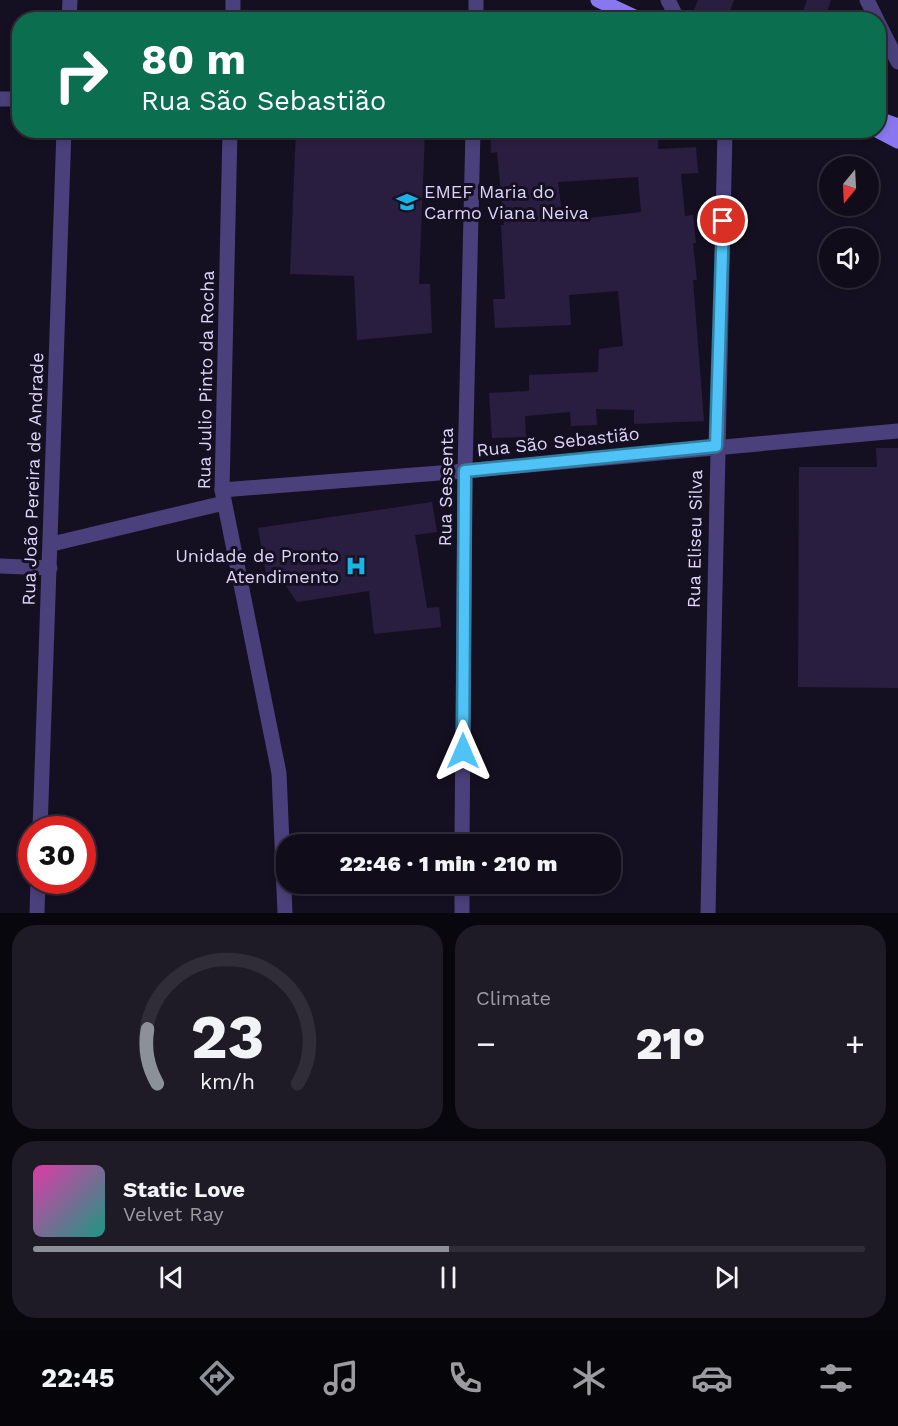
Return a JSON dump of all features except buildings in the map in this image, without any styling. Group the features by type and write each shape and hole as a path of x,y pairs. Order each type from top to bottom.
{"street":[{"path":"598,0 624,12"},
{"path":"886,38 898,62"},
{"name":"Rua João Pereira de Andrade","path":"41,816 52,544 64,138"},
{"name":"Rua Julio Pinto da Rocha","path":"230,138 223,496 279,773 285,913"},
{"name":"Rua Sessenta","path":"462,834 465,471 473,138"},
{"name":"Rua Eliseu Silva","path":"708,913 716,446 725,138"},
{"name":"Rua São Sebastião","path":"52,544 223,496 716,446 898,431"},
{"path":"0,566 50,568"},
{"path":"37,913 38,894"},
{"path":"462,894 462,913"}],"place":[{"name":"EMEF Maria do Carmo Viana Neiva","path":"407,202"},
{"name":"Unidade de Pronto Atendimento","path":"356,566"}],"route":[{"path":"463,751 465,471 716,446 723,221"}]}
